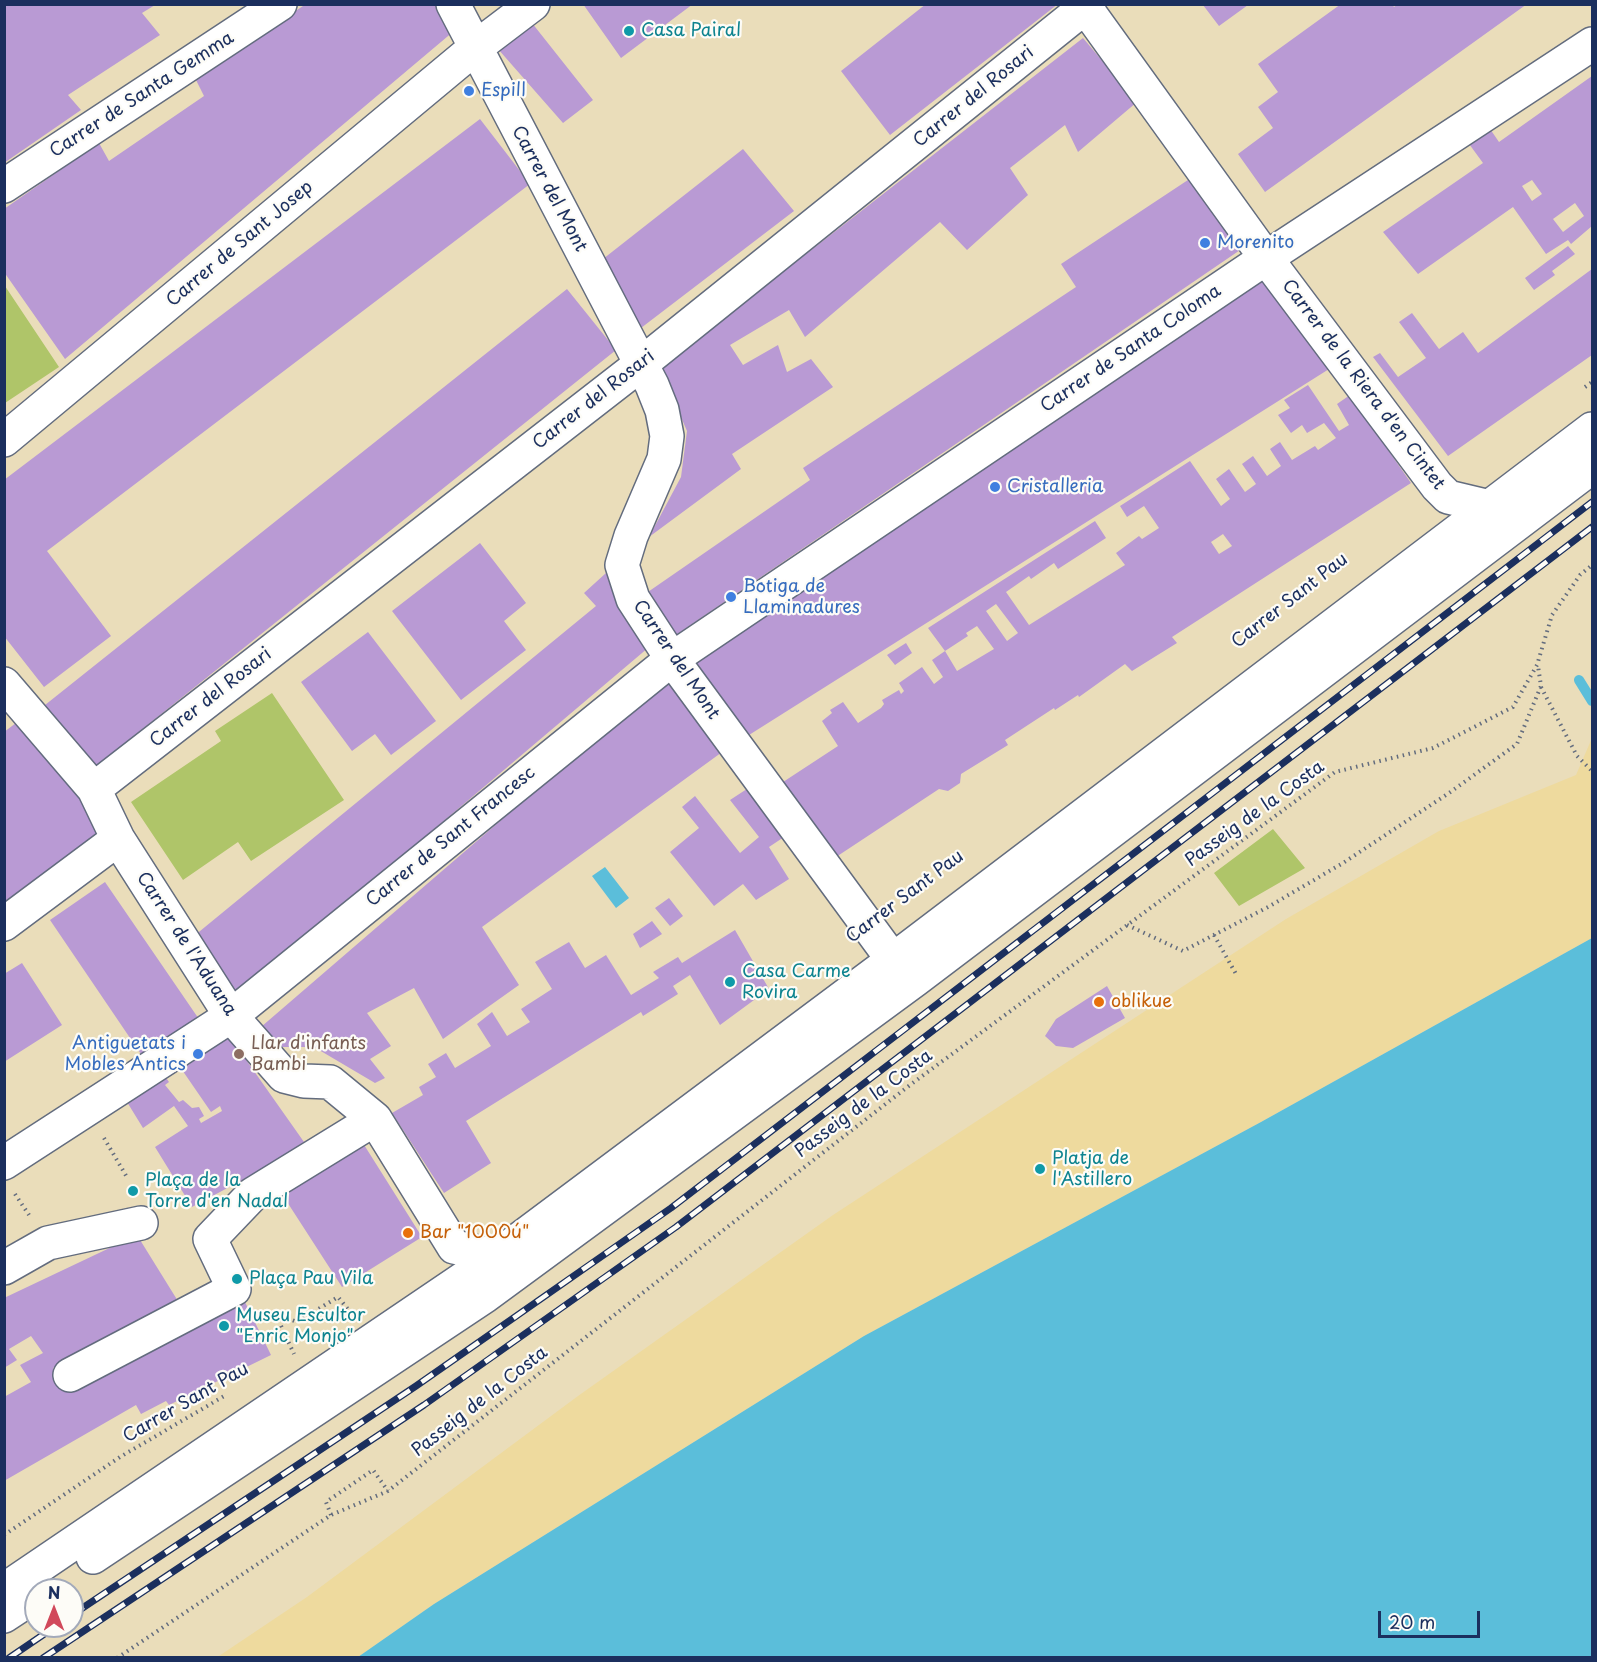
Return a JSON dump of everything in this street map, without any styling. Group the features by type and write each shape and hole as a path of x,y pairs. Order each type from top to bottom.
{"street":[{"name":"Carrer de Santa Gemma","path":"4,186 280,4"},
{"name":"Carrer del Mont","path":"453,4 641,364 662,410 667,436 664,459 630,536 622,566 633,599 672,659 893,960"},
{"name":"Carrer de Sant Josep","path":"4,440 475,48 533,4"},
{"name":"Carrer de la Riera d'en Cintet","path":"1085,6 1266,258 1437,486 1448,497 1490,507"},
{"name":"Carrer del Rosari","path":"94,789 641,364 1085,6"},
{"name":"Carrer de Santa Coloma","path":"672,659 1266,258 1593,44"},
{"path":"4,1590 497,1256 893,960 1593,429"},
{"path":"62,1578 485,1296 924,972 1593,467"},
{"name":"Carrer de Sant Francesc","path":"8,1176 88,1108 231,1016 672,659"},
{"name":"Carrer de l'Aduana","path":"4,684 94,789 118,839 231,1016 284,1076 304,1081 330,1082 375,1119 454,1247 497,1256"},
{"path":"4,924 118,839"},
{"path":"70,1376 234,1289 210,1239 254,1194 375,1119"},
{"path":"4,1268 48,1243 141,1223"},
{"path":"4,1616 24,1603"}],"path":[{"path":"1585,387 1593,382"},
{"name":"Passeig de la Costa","path":"117,1658 331,1515 388,1491 910,1084 1335,772 1433,748 1513,707 1538,665 1552,615 1580,574 1593,565"},
{"path":"1538,665 1541,686 1576,756 1593,771"},
{"path":"1126,925 1182,951 1343,863 1449,793 1517,744 1541,686"},
{"path":"1214,935 1236,974"},
{"path":"88,1108 128,1179"},
{"path":"8,1176 48,1243"},
{"path":"295,1354 276,1314 297,1322 338,1297 353,1315"},
{"path":"343,1322 362,1309"},
{"path":"289,1358 304,1348"},
{"name":"Carrer Sant Pau","path":"4,1535 120,1457 233,1392"},
{"path":"331,1515 326,1502 373,1470 388,1491"}],"green space":[{"path":"5,286 59,367 4,403"},
{"path":"272,693 344,800 251,861 238,842 183,880 131,802 221,741 215,731"},
{"path":"1273,829 1305,868 1239,906 1214,873"}],"sand":[{"name":"Platja de l'Astillero","path":"1592,738 1592,938 1261,1122 864,1336 434,1604 358,1657 216,1658 307,1597 578,1396 833,1215 1286,919 1439,831 1576,775"}],"water":[{"path":"605,867 629,898 616,908 592,876"},
{"path":"1592,938 1592,1657 358,1657 434,1604 864,1336 1261,1122"}],"building":[{"path":"306,4 439,4 454,31 65,359 4,272 4,209 99,143 109,161 204,96 195,78"},
{"name":"Casa Pairal","path":"583,4 693,4 621,58"},
{"path":"926,4 1058,4 890,135 841,71"},
{"path":"1341,4 1392,4 1394,7 1398,4 1527,4 1265,192 1238,154 1273,128 1258,107 1278,92 1258,64"},
{"path":"4,5 155,5 142,13 160,35 68,95 81,110 4,163"},
{"path":"1203,5 1248,5 1219,26"},
{"path":"532,23 593,100 563,123 498,49"},
{"path":"1083,38 1137,102 1078,152 1065,125 1010,168 1028,195 967,250 940,222 805,337 789,310 730,345 743,365 778,345 787,372 811,359 833,387 732,454 741,469 649,537 681,477 687,431 660,368"},
{"path":"1592,76 1592,226 1571,244 1568,240 1546,254 1513,207 1418,274 1383,232 1483,163 1464,137 1486,123 1499,142","holes":["1532,180 1542,194 1532,201 1522,186","1575,203 1584,216 1563,232 1553,219"]},
{"path":"480,119 530,184 47,551 111,636 44,687 4,636 4,480"},
{"path":"743,149 794,211 641,328 603,259"},
{"path":"1194,176 1246,246 673,637 645,594 810,480 803,468 1076,287 1061,264"},
{"path":"1568,246 1575,254 1552,271 1555,275 1534,290 1525,278"},
{"path":"1266,269 1337,364 749,735 693,664"},
{"path":"1592,269 1592,355 1448,456 1373,357 1380,353 1398,377 1426,358 1399,322 1412,313 1439,349 1463,332 1478,353"},
{"path":"567,289 616,350 90,771 40,709"},
{"path":"1308,385 1339,431 1349,425 1337,404 1350,395 1411,483 1172,637 1177,643 1132,671 1125,664 1079,697 1078,695 1055,710 1054,708 1005,740 1008,745 961,774 960,783 948,791 939,789 833,859 780,784 838,746 822,721 832,713 830,710 843,702 858,723 881,708 884,704 882,700 899,690 901,694 904,691 899,683 922,667 934,684 943,677 932,660 945,651 928,628 1095,521 1106,538 1058,569 1054,563 1031,579 1029,576 1006,592 1029,625 1125,565 1116,553 1139,536 1142,539 1159,528 1144,506 1127,517 1120,506 1190,461 1221,506 1230,499 1216,479 1229,469 1245,492 1256,484 1242,464 1253,456 1267,476 1281,466 1270,449 1280,442 1292,460 1315,446 1318,450 1336,438 1324,423 1307,433 1302,425 1291,433 1278,415 1290,408 1284,400","holes":["1223,534 1232,546 1219,554 1211,542","996,604 1018,633 1007,641 986,611","977,626 994,649 957,671 945,651 968,636 966,633"]},
{"path":"480,543 526,603 504,621 526,650 461,700 392,611"},
{"path":"606,573 655,642 236,997 194,936 596,606 584,593"},
{"path":"368,632 436,721 391,755 375,734 352,751 301,682"},
{"path":"906,643 912,653 895,665 887,655"},
{"path":"673,672 729,747 482,927 519,985 443,1039 414,988 367,1013 391,1046 370,1059 385,1078 375,1083 314,1047 280,1047 261,1027"},
{"path":"24,717 108,830 4,906 4,732"},
{"path":"753,785 790,833 769,847 789,879 756,900 743,884 714,906 670,852 699,828 682,807 695,796 740,853 759,837 730,800"},
{"path":"105,882 203,1025 147,1063 50,920"},
{"path":"669,898 683,916 670,926 655,908"},
{"path":"652,921 662,934 640,948 633,934"},
{"path":"735,930 769,989 720,1025 690,975 673,986 678,994 643,1016 641,1012 466,1121 491,1163 444,1193 392,1113 423,1095 419,1087 436,1077 428,1064 446,1053 455,1068 491,1046 477,1024 492,1012 507,1036 530,1022 521,1009 552,989 535,962 569,942 585,968 606,955 631,995 659,978 653,972 678,957 682,963"},
{"path":"22,963 62,1025 4,1062 4,974"},
{"name":"oblikue","path":"1107,986 1125,1018 1073,1048 1056,1046 1045,1036 1056,1019"},
{"path":"225,1030 304,1142 261,1170 192,1207 155,1147 188,1126 174,1106 143,1128 127,1102 164,1075 169,1082 165,1085 179,1102 183,1100 192,1108 199,1107 204,1116 199,1119 201,1123 222,1111 220,1106 211,1112 178,1064"},
{"path":"361,1140 422,1237 342,1287 280,1191"},
{"path":"137,1235 181,1306 53,1368 66,1392 243,1298 271,1355 169,1405 166,1401 141,1414 136,1405 4,1481 4,1397 31,1382 20,1365 43,1353 31,1336 9,1349 17,1360 4,1368 4,1298"}],"waterway":[{"path":"1579,680 1592,701"}],"railway":[{"path":"84,1607 416,1386 671,1208 1592,502"},
{"path":"43,1658 424,1405 676,1227 1592,527"},
{"path":"9,1658 38,1638"}],"place":[{"name":"Casa Pairal","path":"629,31"},
{"name":"Espill","path":"469,91"},
{"name":"Morenito","path":"1205,243"},
{"name":"Cristalleria","path":"995,487"},
{"name":"Botiga de Llaminadures","path":"731,597"},
{"name":"Casa Carme Rovira","path":"730,982"},
{"name":"oblikue","path":"1099,1002"},
{"name":"Antiguetats i Mobles Antics","path":"198,1054"},
{"name":"Llar d'infants Bambi","path":"239,1054"},
{"name":"Platja de l'Astillero","path":"1040,1169"},
{"name":"Plaça de la Torre d'en Nadal","path":"133,1191"},
{"name":"Bar \"1000ú\"","path":"408,1233"},
{"name":"Plaça Pau Vila","path":"237,1279"},
{"name":"Museu Escultor \"Enric Monjo\"","path":"224,1326"}]}
